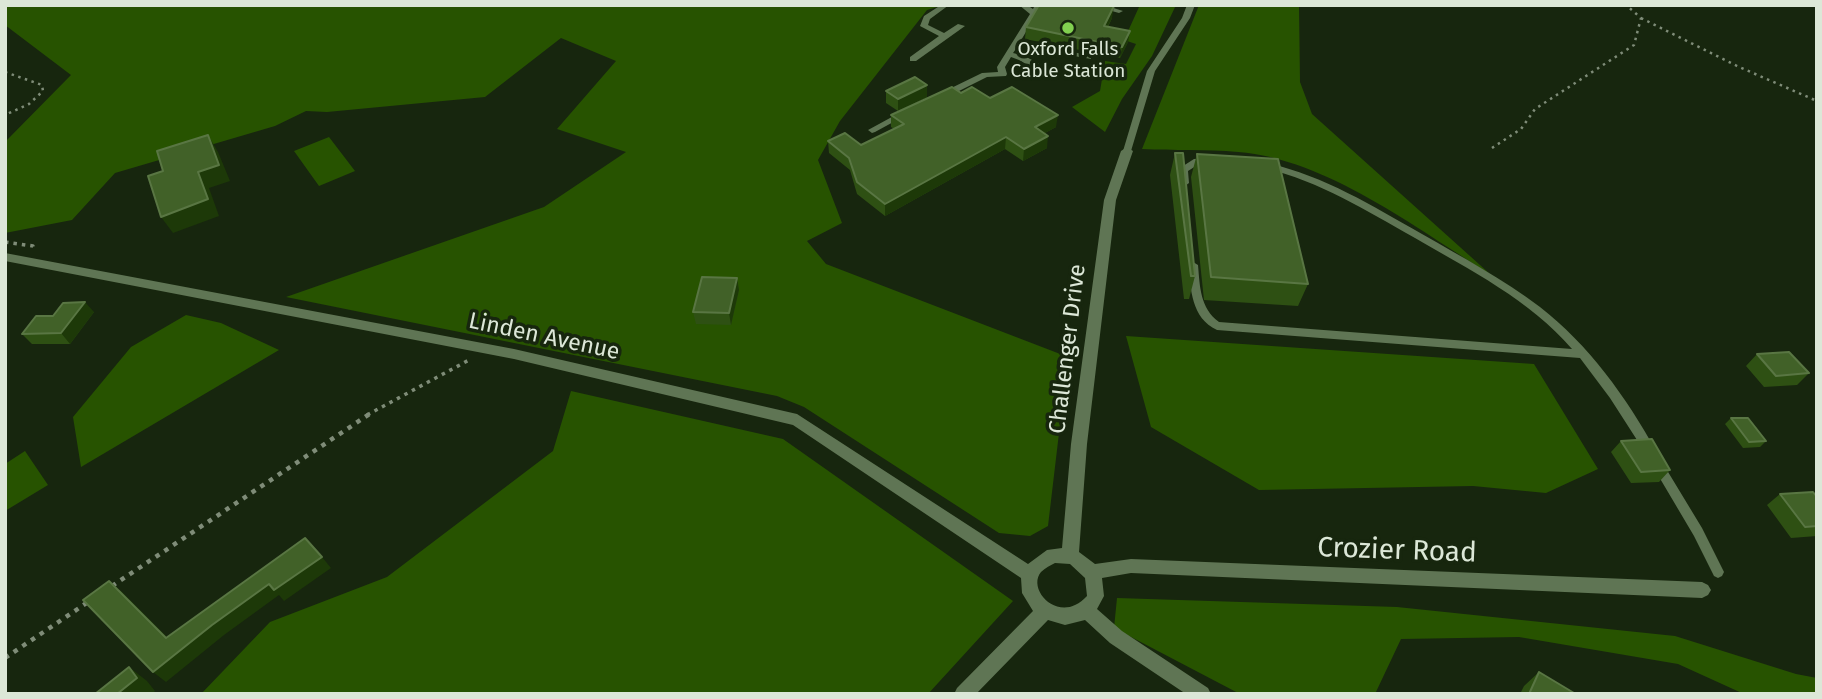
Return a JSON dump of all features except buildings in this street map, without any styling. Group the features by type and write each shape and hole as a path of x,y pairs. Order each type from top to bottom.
{"street":[{"name":"Challenger Drive","path":"1070,556 1079,444 1110,200 1127,150"},
{"name":"Linden Avenue","path":"5,257 489,349 797,421 1029,574"},
{"path":"1052,555 1070,556 1091,572 1096,585 1095,599 1086,610 1073,616 1058,616 1045,611 1034,600 1028,587 1029,574 1038,562 1052,555"},
{"name":"Crozier Road","path":"1091,572 1131,566 1702,590"},
{"path":"1086,610 1116,637 1202,694"},
{"path":"963,694 1045,611"}],"lane":[{"path":"944,36 925,26 927,18 946,5"},
{"path":"1022,5 1034,13"},
{"path":"935,99 985,75 1003,74 1001,66 1039,5"},
{"path":"1093,5 1119,11"},
{"path":"1127,150 1151,71 1186,18 1191,5"},
{"path":"913,59 961,26"},
{"path":"1016,43 1088,57"},
{"path":"1009,54 1022,58 1054,76"},
{"path":"872,130 910,111"},
{"path":"1186,197 1183,170 1197,161 1220,162"},
{"path":"1254,163 1306,175 1328,186 1470,266 1541,314 1581,354 1627,412 1698,532 1718,572"},
{"path":"1192,252 1197,306 1207,320 1217,326 1581,354"}],"path":[{"path":"1626,5 1641,18 1817,102"},
{"path":"1492,148 1521,129 1535,109 1625,53 1634,45 1641,18"},
{"path":"5,72 42,85 43,91 29,104 5,115"},
{"path":"106,590 354,422 489,349"},
{"path":"5,658 95,597"}],"green space":[{"path":"5,5 944,5 927,10 840,121 818,160 842,223 807,241 826,264 1068,357 1048,526 1030,536 999,533 804,407 777,396 286,297 544,207 626,152 557,129 616,61 561,38 485,97 327,112 306,111 275,126 115,173 72,220 5,233 5,142 71,75 5,25"},
{"path":"1135,5 1176,5 1152,56 1122,99 1105,132 1072,107 1100,91 1105,61 1126,64 1136,44 1124,40 1139,7"},
{"path":"1199,5 1299,5 1300,82 1312,114 1490,274 1369,198 1304,168 1271,157 1238,152 1142,149"},
{"path":"329,137 355,171 319,186 294,151"},
{"path":"186,315 221,323 279,350 81,467 73,417 131,347"},
{"path":"1126,336 1534,364 1598,469 1546,493 1473,486 1259,490 1151,427"},
{"path":"571,391 783,439 1013,601 928,694 201,694 270,622 387,577 553,451"},
{"path":"25,451 48,485 5,511 5,464"},
{"path":"1117,598 1397,607 1675,636 1796,674 1817,678 1817,694 1744,694 1678,664 1519,637 1401,639 1375,694 1240,694 1114,628"}],"place":[{"name":"Oxford Falls Cable Station","path":"1068,28"}]}
